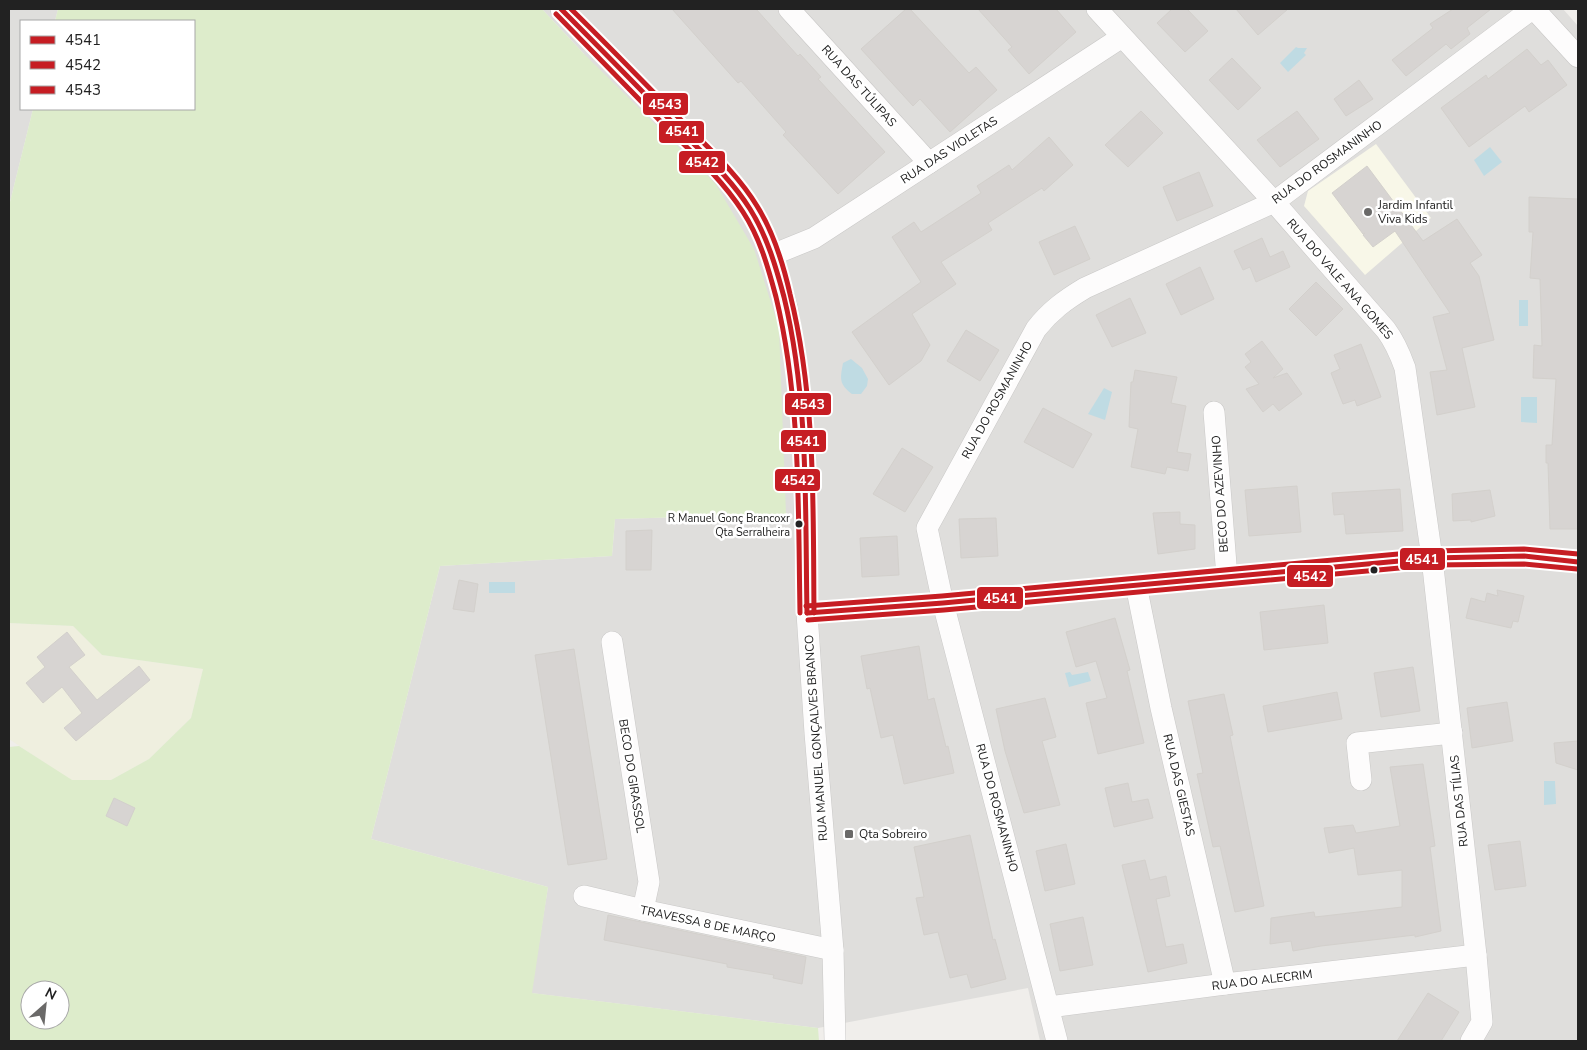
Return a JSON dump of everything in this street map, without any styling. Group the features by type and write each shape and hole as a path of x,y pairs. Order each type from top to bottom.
{"street":[{"name":"RUA MANUEL GONÇALVES BRANCO","path":"561,9 706,156 735,188 758,222 772,255 787,308 799,381 803,444 807,613 833,950 835,1041"},
{"name":"RUA DAS TÚLIPAS","path":"789,9 930,163"},
{"name":"RUA DO VALE ANA GOMES","path":"1097,9 1274,202 1386,330 1398,349 1406,368 1432,558"},
{"path":"1533,9 1578,58"},
{"name":"RUA DO ROSMANINHO","path":"1057,1041 943,603 927,528 1036,329 1056,306 1085,288 1274,202 1533,9"},
{"name":"RUA DAS VIOLETAS","path":"772,255 814,238 1122,37"},
{"name":"BECO DO AZEVINHO","path":"1214,412 1227,577"},
{"path":"807,613 943,603 1432,558 1524,556 1578,562"},
{"name":"RUA DAS TÍLIAS","path":"1432,558 1482,1022 1470,1041"},
{"name":"RUA DAS GIESTAS","path":"1136,585 1161,708 1225,984"},
{"name":"BECO DO GIRASSOL","path":"612,642 649,882 643,910"},
{"path":"1361,780 1357,743 1452,733"},
{"name":"TRAVESSA 8 DE MARÇO","path":"584,896 833,950"},
{"name":"RUA DO ALECRIM","path":"1049,1007 1225,984 1476,955"}],"shaded area":[{"path":"9,9 58,9 55,20 20,20 20,110 33,110 9,206"},
{"path":"542,9 1563,9 1578,26 1578,1041 1040,1041 1028,988 818,1028 531,993 548,887 371,839 440,566 612,556 615,519 786,514 584,54"},
{"name":"Jardim Infantil Viva Kids","path":"1376,144 1431,218 1365,275 1304,206 1308,191"}],"green space":[{"path":"58,9 542,9 584,54 715,183 754,249 779,328 786,514 615,519 612,556 440,566 371,839 548,887 532,993 818,1028 819,1041 9,1041 9,747 19,746 72,780 111,780 149,759 191,718 203,669 102,655 73,626 9,623 9,206 33,110 195,110 195,20 55,20"},
{"path":"9,623 73,626 102,655 203,669 191,718 149,759 111,780 72,781 9,739"}],"water":[{"path":"1296,47 1307,48 1304,53 1306,55 1288,72 1280,63"},
{"path":"1490,147 1502,162 1484,176 1474,160"},
{"path":"1519,300 1528,300 1528,326 1519,326"},
{"path":"851,359 862,368 868,379 867,386 861,394 852,394 842,381 843,363"},
{"path":"1104,388 1112,392 1105,420 1088,414"},
{"path":"1521,397 1537,397 1537,423 1521,422"},
{"path":"489,582 515,582 515,593 489,593"},
{"path":"1070,672 1072,675 1088,672 1091,681 1069,687 1065,673"},
{"path":"1544,781 1555,781 1556,804 1544,805"}],"building":[{"path":"672,9 756,9 798,56 800,54 821,77 818,79 885,152 838,194 783,135 786,132 741,81 738,83"},
{"path":"906,9 910,9 969,73 976,67 997,90 950,132 920,99 913,106 861,49"},
{"path":"978,9 1056,9 1076,32 1029,74 1008,50 1012,47"},
{"path":"1172,9 1187,9 1208,31 1185,52 1157,23"},
{"path":"1236,9 1288,9 1258,35"},
{"path":"1453,9 1491,9 1467,28 1470,34 1451,49 1446,44 1406,76 1392,60 1433,28 1430,24"},
{"path":"1527,49 1541,65 1548,60 1567,85 1529,112 1525,106 1469,147 1441,108 1486,75 1488,79"},
{"path":"1232,58 1261,88 1238,110 1209,80"},
{"path":"1359,80 1373,99 1346,116 1334,99"},
{"path":"1141,111 1163,133 1128,167 1105,145"},
{"path":"1297,111 1319,139 1280,167 1257,140"},
{"path":"1049,137 1073,165 1044,191 1042,188 988,223 992,230 941,262 956,284 912,314 930,345 921,361 889,385 852,332 921,282 892,237 914,222 921,232 981,193 977,186 1009,165 1012,170"},
{"path":"1367,166 1423,241 1457,219 1482,255 1470,263 1479,276 1494,340 1462,348 1475,407 1437,415 1430,372 1447,370 1433,317 1450,313 1395,231 1373,247 1363,235 1365,233 1363,234 1332,193"},
{"path":"1199,172 1213,206 1177,221 1163,187"},
{"path":"1529,197 1578,199 1578,529 1550,529 1546,445 1552,445 1556,379 1533,378 1534,345 1542,346 1540,279 1530,278 1533,232 1529,232"},
{"path":"1075,226 1090,259 1054,275 1039,242"},
{"path":"1262,238 1270,257 1283,251 1290,267 1256,282 1250,267 1243,270 1234,251"},
{"path":"1200,267 1214,299 1181,315 1166,284"},
{"path":"1316,282 1343,309 1316,336 1289,309"},
{"path":"1130,298 1146,333 1112,347 1096,315"},
{"path":"966,330 999,350 980,381 947,361"},
{"path":"1262,341 1283,369 1273,378 1287,373 1302,394 1279,411 1273,404 1263,412 1246,389 1259,384 1245,367 1251,362 1245,354"},
{"path":"1361,344 1381,397 1357,406 1355,400 1343,404 1331,373 1340,369 1334,355"},
{"path":"1135,370 1177,377 1171,403 1186,406 1177,452 1191,454 1188,471 1167,467 1165,474 1131,467 1138,429 1129,427 1131,382 1133,382"},
{"path":"1043,408 1092,434 1073,468 1024,442"},
{"path":"902,448 933,467 905,512 873,494"},
{"path":"1297,486 1301,532 1249,536 1245,490"},
{"path":"1400,489 1403,531 1346,534 1344,514 1334,515 1332,493"},
{"path":"1490,490 1495,516 1471,522 1471,520 1453,521 1452,494"},
{"path":"1180,512 1180,524 1195,525 1195,549 1158,554 1153,513"},
{"path":"996,518 998,556 961,558 959,519"},
{"path":"652,530 651,570 626,570 626,531"},
{"path":"897,536 899,575 862,577 860,538"},
{"path":"459,580 478,584 474,612 453,609"},
{"path":"1497,590 1524,596 1518,622 1513,621 1511,628 1466,618 1471,598 1485,602 1487,593 1498,596"},
{"path":"1324,605 1328,643 1264,650 1260,612"},
{"path":"1115,618 1130,670 1127,671 1144,743 1098,754 1086,703 1107,698 1096,661 1076,667 1066,632"},
{"path":"67,632 85,655 69,667 97,700 139,666 150,680 76,741 64,728 82,713 62,687 43,703 26,683 45,667 37,657"},
{"path":"919,646 928,700 934,698 954,773 904,784 893,735 881,738 870,688 867,689 861,656"},
{"path":"574,649 607,859 568,865 535,655"},
{"path":"1413,667 1420,711 1381,717 1374,673"},
{"path":"1337,692 1342,719 1268,732 1263,706"},
{"path":"1224,694 1233,735 1230,736 1264,906 1235,912 1220,846 1213,847 1197,774 1203,773 1188,701"},
{"path":"1045,698 1056,737 1042,741 1060,805 1024,813 1005,751 996,709"},
{"path":"1507,702 1513,741 1472,748 1467,708"},
{"path":"1578,741 1578,770 1556,763 1554,743"},
{"path":"1423,764 1435,846 1430,847 1441,931 1415,937 1415,935 1293,951 1291,941 1270,944 1271,918 1314,912 1315,917 1402,907 1402,870 1358,875 1354,848 1329,853 1324,828 1353,825 1356,833 1400,826 1390,767"},
{"path":"1128,783 1132,802 1148,799 1153,818 1114,827 1105,788"},
{"path":"114,798 135,808 127,826 106,816"},
{"path":"970,835 993,940 995,939 1006,979 971,988 967,974 950,978 938,932 924,935 916,898 924,897 914,847"},
{"path":"1520,841 1526,886 1495,890 1488,845"},
{"path":"1066,844 1075,884 1045,891 1036,851"},
{"path":"1145,860 1150,880 1166,876 1170,896 1156,899 1166,947 1183,944 1187,963 1148,972 1122,865"},
{"path":"608,915 806,957 802,984 773,978 774,975 727,967 727,964 604,940"},
{"path":"1083,917 1093,965 1060,971 1050,924"},
{"path":"1428,993 1459,1012 1441,1041 1397,1041"}],"transit line":[{"name":"4541","path":"561,9 724,175 750,209 766,241 784,297 798,375 804,454 807,613"},
{"name":"4543","path":"571,9 731,171 757,206 773,238 790,294 805,373 813,492 814,613"},
{"name":"4542","path":"556,14 718,179 743,212 759,242 776,297 790,375 797,454 800,613"},
{"name":"4543","path":"806,606 942,596 1431,551 1524,549 1578,554"},
{"name":"4541","path":"807,613 943,603 1432,558 1524,556 1578,562"},
{"name":"4542","path":"808,620 944,610 1432,565 1524,564 1577,569"}],"place":[{"name":"Jardim Infantil Viva Kids","path":"1368,212"},
{"name":"R Manuel Gonç Brancoxr Qta Serralheira","path":"799,524"},
{"name":"Qta Sobreiro","path":"849,834"}]}
